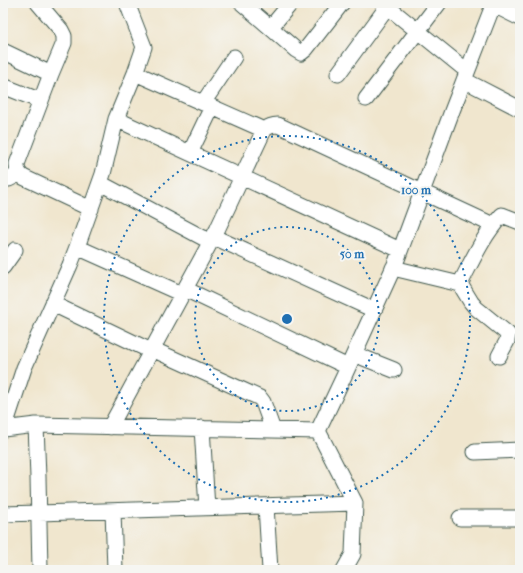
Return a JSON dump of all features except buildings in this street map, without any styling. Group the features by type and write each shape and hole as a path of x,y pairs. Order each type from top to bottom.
{"street":[{"path":"38,3 61,30 64,36 64,43 17,164 17,170 23,177 91,209"},
{"path":"127,3 144,47 116,119 103,174 91,209 70,265 24,368 4,429 36,425 318,431"},
{"path":"242,3 301,53 306,49 342,3"},
{"path":"271,28 291,3"},
{"path":"366,99 439,3"},
{"path":"338,74 387,4 466,76 520,109"},
{"path":"318,431 393,268 493,4 520,18"},
{"path":"3,51 51,74"},
{"path":"190,154 208,105 234,58"},
{"path":"135,73 264,130"},
{"path":"3,86 41,100"},
{"path":"116,119 400,250"},
{"path":"110,427 212,239 264,130 268,126 278,125 493,226"},
{"path":"3,180 19,174"},
{"path":"100,183 212,239 374,310"},
{"path":"460,284 485,237 502,215 520,222"},
{"path":"77,247 351,361 394,370"},
{"path":"3,267 15,250"},
{"path":"393,268 460,284 476,308 508,334 507,341 499,356"},
{"path":"53,304 260,398 263,402 273,430"},
{"path":"36,425 40,570"},
{"path":"202,428 207,508"},
{"path":"318,431 355,503 352,554 344,570"},
{"path":"474,452 520,450"},
{"path":"3,514 355,503"},
{"path":"266,506 270,570"},
{"path":"113,511 115,570"},
{"path":"460,518 520,518"}]}
